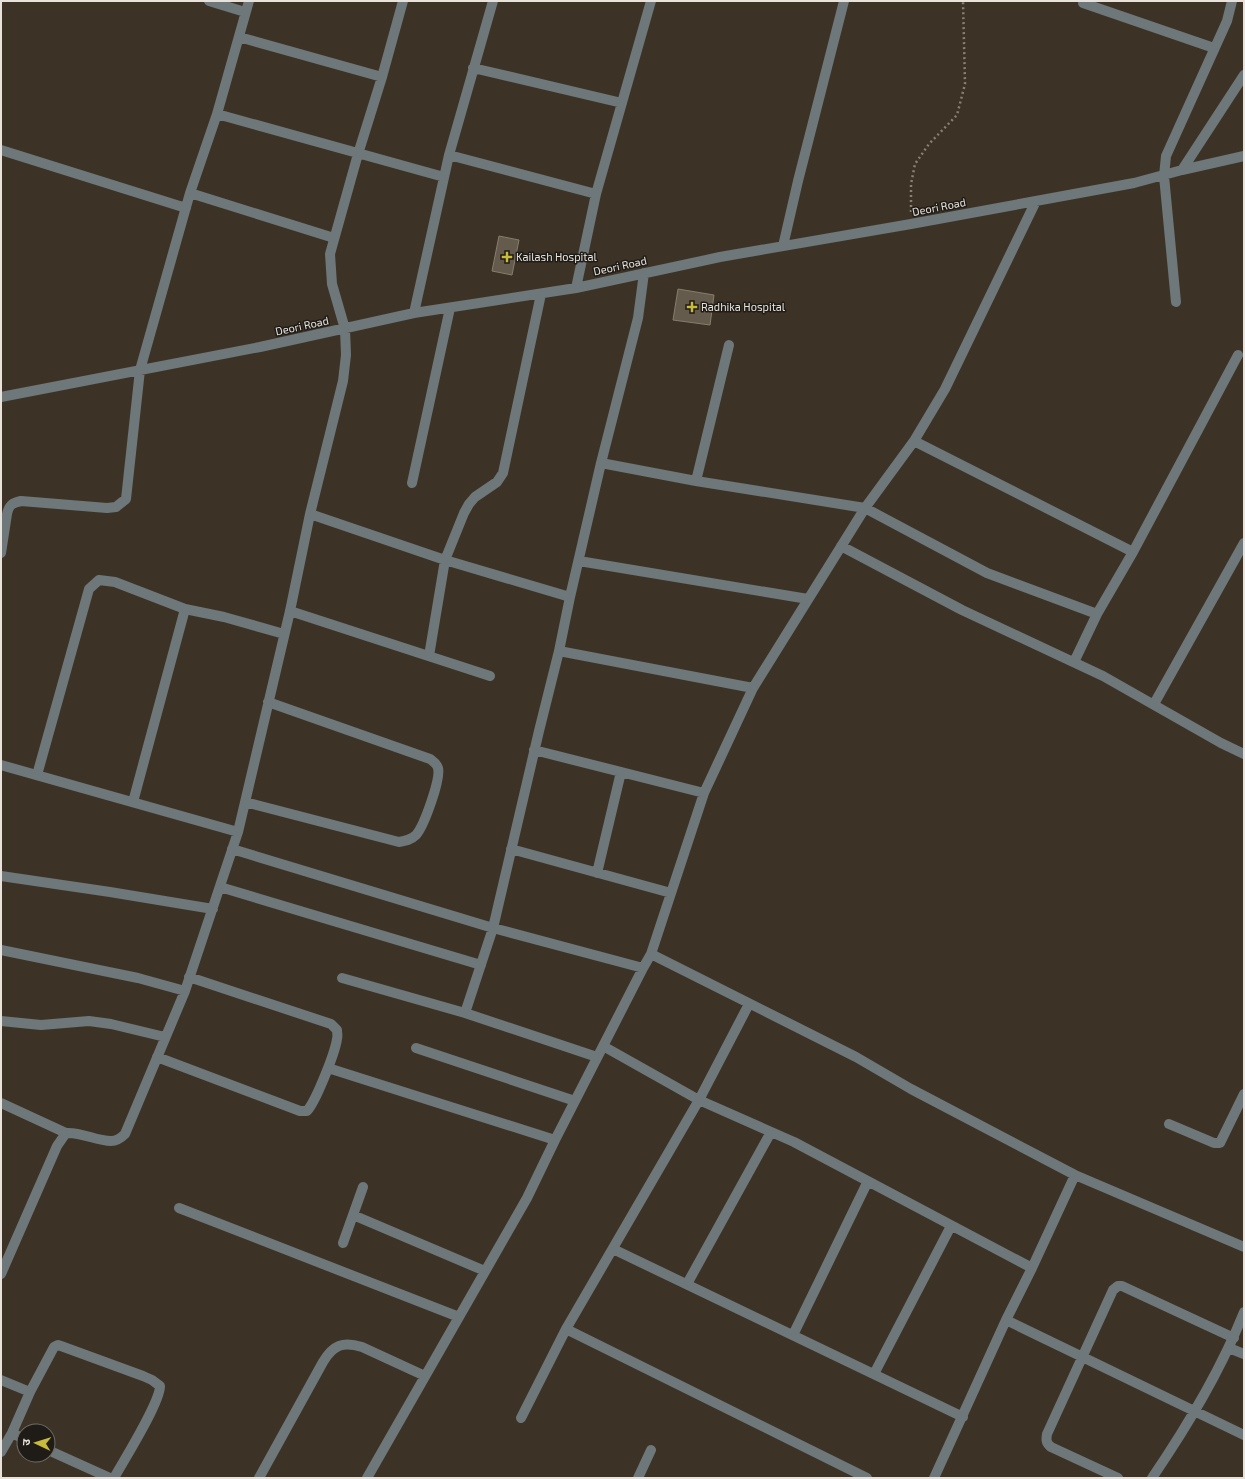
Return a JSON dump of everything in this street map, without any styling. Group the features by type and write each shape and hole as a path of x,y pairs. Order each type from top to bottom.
{"street":[{"path":"208,1 245,12"},
{"path":"1,554 8,508 13,502 21,501 108,508 116,507 126,499 140,370 190,193 217,114 249,1"},
{"path":"1,1102 66,1133 74,1132 111,1141 119,1139 125,1134 185,991 238,832 290,611 310,514 343,381 346,355 345,328 332,284 330,254 403,1"},
{"path":"414,313 449,156 492,1"},
{"path":"576,288 596,194 651,1"},
{"path":"783,246 798,180 844,1"},
{"path":"1176,302 1164,176 1166,156 1227,21 1232,1"},
{"path":"1083,3 1214,48"},
{"path":"239,37 382,77"},
{"path":"473,68 622,102"},
{"path":"1182,170 1244,75"},
{"path":"217,114 444,177"},
{"path":"1,150 186,208"},
{"path":"449,156 596,194"},
{"name":"Deori Road","path":"1,397 260,347 414,313 576,288 720,256 911,224 1134,183 1244,156"},
{"path":"190,193 334,238"},
{"path":"367,1478 527,1198 642,968 651,954 704,793 753,688 865,508 914,441 945,389 1036,201"},
{"path":"465,1013 493,928 534,750 559,651 570,596 601,463 638,318 644,273"},
{"path":"429,656 446,560 464,513 475,497 497,482 503,473 541,294"},
{"path":"412,483 450,308"},
{"path":"696,481 729,345"},
{"path":"1074,662 1097,614 1133,552 1238,355"},
{"path":"914,441 1133,552"},
{"path":"601,463 696,481 865,508 988,573 1097,614"},
{"path":"310,514 446,560 570,596"},
{"path":"1154,704 1244,543"},
{"path":"841,546 962,610 1103,676 1221,743 1243,750"},
{"path":"579,561 808,599"},
{"path":"37,775 89,589 99,580 115,582 185,609 224,617 284,634"},
{"path":"133,802 185,609"},
{"path":"290,611 490,676"},
{"path":"559,651 753,688"},
{"path":"245,802 399,842 408,840 416,835 425,818 438,783 439,770 436,764 430,759 268,702"},
{"path":"534,750 704,793"},
{"path":"1,765 238,832"},
{"path":"597,872 621,772"},
{"path":"512,849 671,893"},
{"path":"232,850 493,928 642,968"},
{"path":"1,876 213,909"},
{"path":"220,887 481,965"},
{"path":"1,950 138,978 185,991"},
{"path":"651,954 856,1057 911,1089 1075,1176 1244,1247"},
{"path":"156,1058 300,1111 307,1111 312,1106 328,1068 337,1039 337,1030 331,1024 190,977"},
{"path":"342,978 465,1013 598,1057"},
{"path":"521,1418 566,1330 698,1100 749,1004"},
{"path":"1,1021 41,1025 89,1021 111,1024 165,1037"},
{"path":"603,1046 698,1100 794,1142 1032,1268"},
{"path":"416,1048 575,1101"},
{"path":"328,1068 555,1140"},
{"path":"1169,1124 1214,1143 1220,1143 1244,1094"},
{"path":"687,1284 771,1132"},
{"path":"1,1274 57,1146 66,1133"},
{"path":"934,1478 1006,1320 1075,1176"},
{"path":"793,1336 868,1182"},
{"path":"343,1243 363,1187"},
{"path":"179,1208 459,1317"},
{"path":"352,1215 485,1271"},
{"path":"874,1374 951,1226"},
{"path":"613,1249 963,1417"},
{"path":"1118,1478 1047,1444 1047,1434 1113,1290 1118,1286 1122,1286 1234,1338"},
{"path":"1152,1478 1195,1412 1234,1338 1244,1312"},
{"path":"1006,1320 1244,1435"},
{"path":"566,1330 867,1478"},
{"path":"259,1478 323,1362 329,1352 334,1348 343,1344 351,1343 425,1376"},
{"path":"1,1452 12,1433 30,1392 54,1347 58,1345 143,1376 160,1386 159,1393 152,1409 114,1478"},
{"path":"1229,1348 1244,1354"},
{"path":"1,1380 30,1392"},
{"path":"12,1433 16,1435"},
{"path":"638,1478 651,1450"},
{"path":"56,1454 110,1478"}],"path":[{"path":"911,224 911,184 915,164 929,144 957,114 965,84 963,1"}],"building":[{"path":"499,236 519,240 512,275 492,271"},
{"path":"678,289 714,295 710,325 673,320"}],"place":[{"name":"Kailash Hospital","path":"507,257"},
{"name":"Radhika Hospital","path":"692,307"}]}
